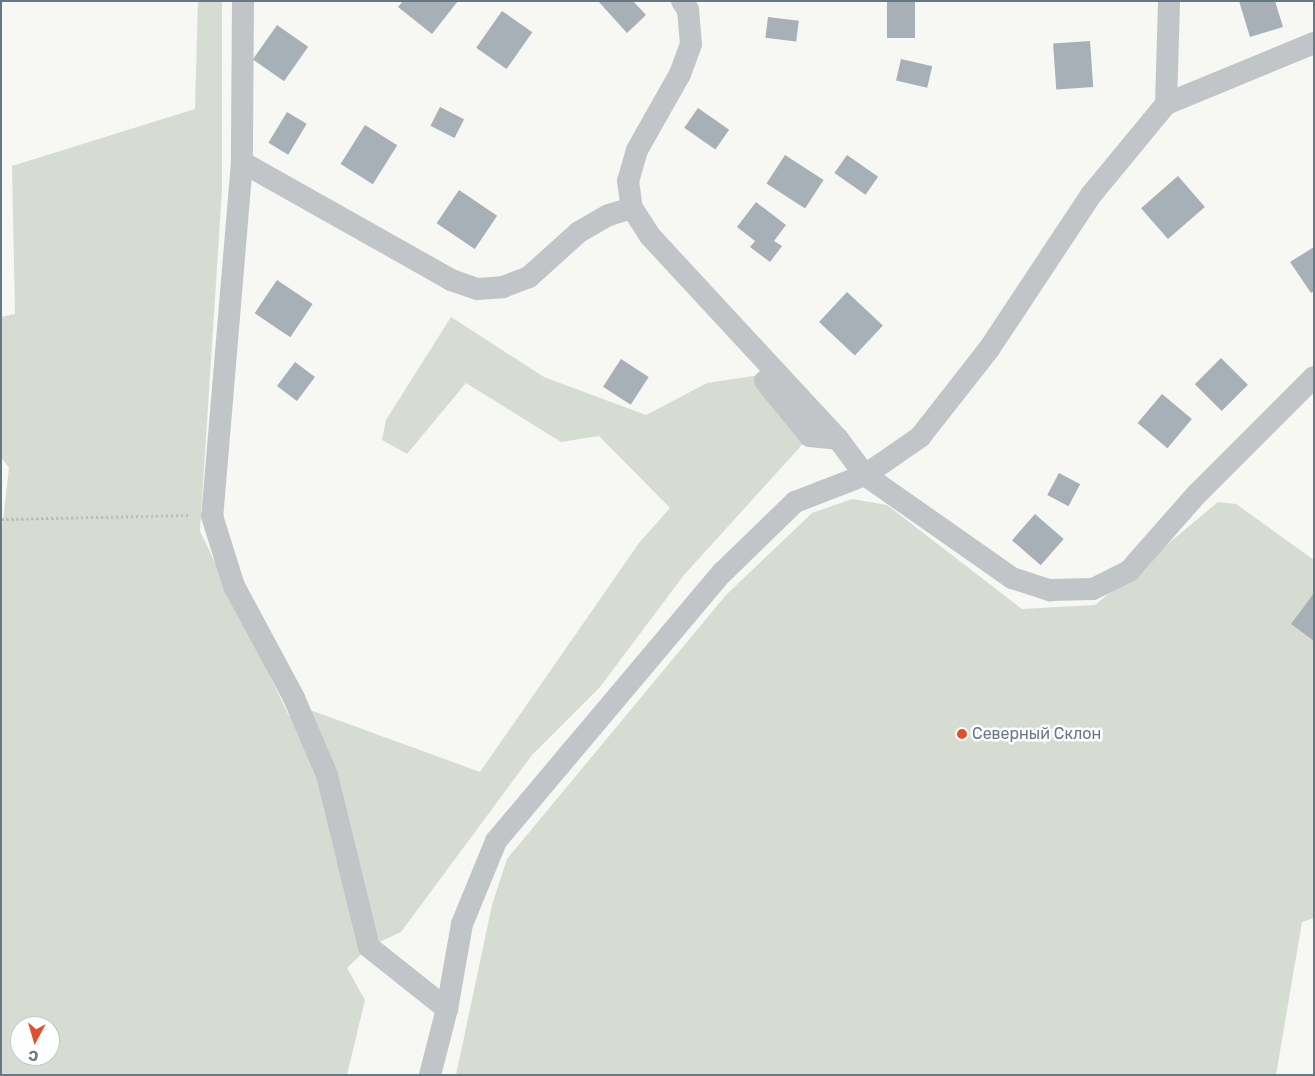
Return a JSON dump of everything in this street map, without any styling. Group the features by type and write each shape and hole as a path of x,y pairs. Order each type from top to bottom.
{"street":[{"path":"243,1 242,162 212,516 234,586 294,698 327,775 369,947 447,1009"},
{"path":"682,1 688,10 691,44 680,74 637,150 628,181 632,208 650,236 838,439 865,475 1012,578 1050,590 1093,589 1129,571 1197,494 1314,376"},
{"path":"1157,1 1169,11 1166,104"},
{"path":"430,1075 447,1009 462,924 496,842 722,573 795,502 865,475 920,437 989,350 1090,195 1166,104 1314,43"},
{"path":"242,162 451,280 477,289 503,287 529,277 579,232 609,216 632,208"},
{"path":"760,375 810,436 838,439"}],"path":[{"path":"1,519 158,513 212,516"}],"shaded area":[{"path":"198,1 222,1 222,190 200,531 289,716 313,711 480,772 639,543 670,508 599,436 561,442 466,383 407,454 382,440 386,420 451,317 544,377 646,415 707,383 760,375 810,436 684,575 600,687 532,755 401,932 369,947 347,968 365,1000 347,1075 1,1075 1,537 9,468 1,457 1,317 15,314 12,166 195,109"},
{"name":"Северный Склон","path":"852,499 887,505 1022,609 1095,605 1218,502 1236,504 1314,560 1314,918 1302,922 1276,1075 456,1075 492,905 507,859 726,595 812,513"}],"building":[{"path":"403,1 458,1 432,34 398,7"},
{"path":"598,1 633,1 646,15 627,33"},
{"path":"887,1 915,1 915,38 887,38"},
{"path":"1239,1 1275,1 1283,27 1250,37"},
{"path":"502,11 532,32 506,69 476,48"},
{"path":"768,17 799,21 796,42 765,38"},
{"path":"277,25 308,47 284,81 253,59"},
{"path":"1090,41 1093,87 1056,89 1053,44"},
{"path":"901,59 932,66 927,88 896,80"},
{"path":"440,107 464,119 455,138 430,126"},
{"path":"698,108 729,130 715,149 684,128"},
{"path":"287,112 307,124 288,155 268,143"},
{"path":"365,125 397,145 373,184 341,164"},
{"path":"785,155 824,180 805,209 766,184"},
{"path":"847,155 878,177 866,195 834,173"},
{"path":"1178,176 1205,207 1168,239 1141,208"},
{"path":"459,190 497,216 475,249 437,223"},
{"path":"756,202 786,225 774,241 782,246 770,262 750,247 755,241 737,227"},
{"path":"1314,247 1314,291 1311,293 1290,262"},
{"path":"277,280 313,304 290,337 255,313"},
{"path":"847,292 883,325 855,355 819,322"},
{"path":"1221,358 1248,385 1222,411 1195,384"},
{"path":"621,359 649,377 631,405 603,387"},
{"path":"295,362 315,377 297,401 277,386"},
{"path":"1162,394 1192,419 1167,448 1138,423"},
{"path":"1059,473 1080,484 1068,506 1047,495"},
{"path":"1035,514 1064,539 1041,565 1012,540"},
{"path":"1314,593 1314,641 1291,624"}],"place":[{"name":"Северный Склон","path":"962,734"}]}
